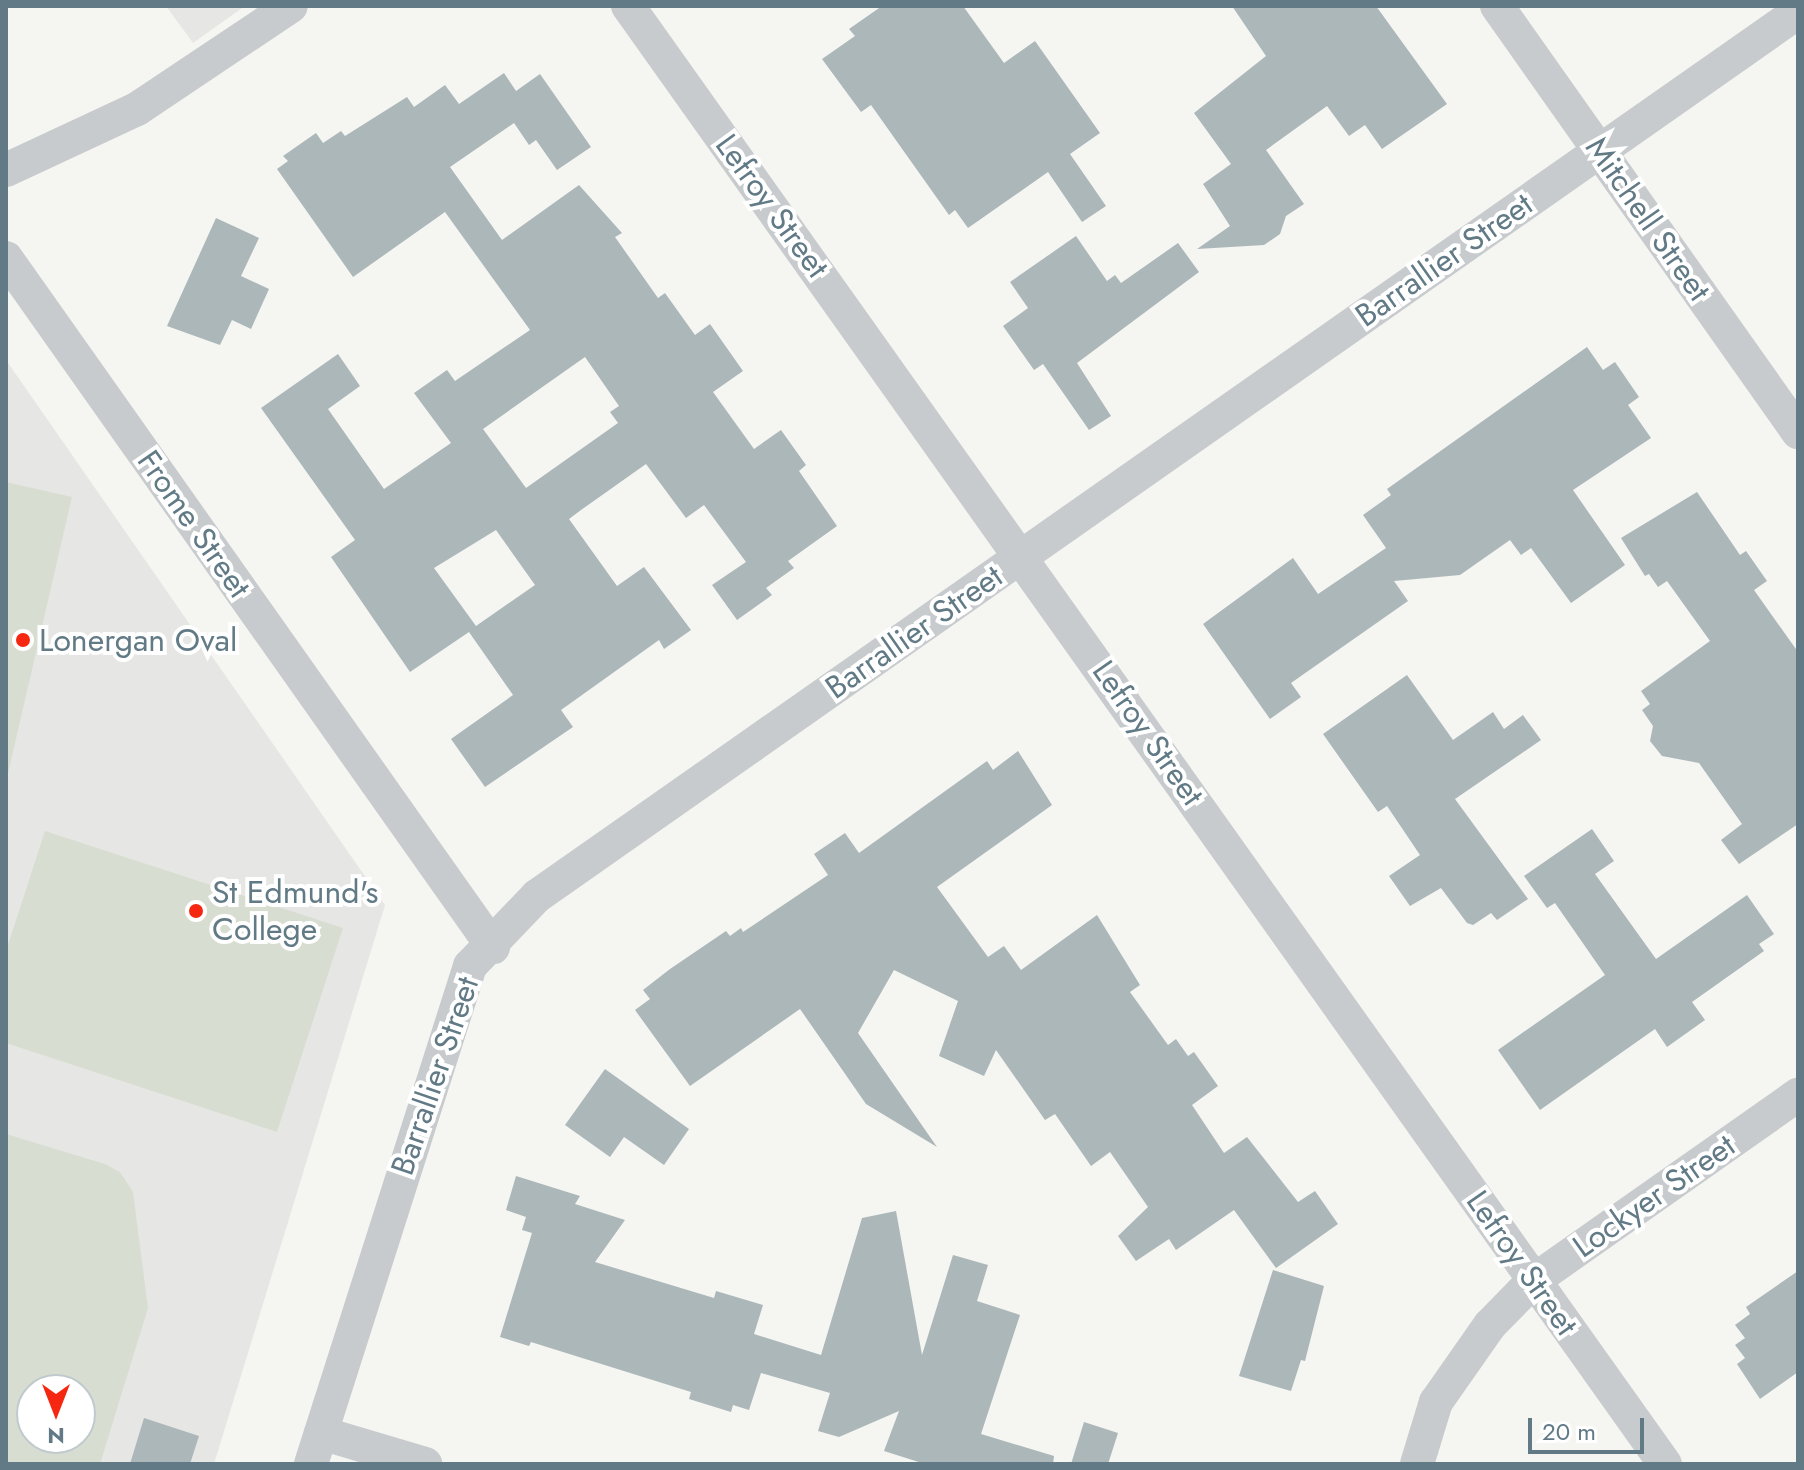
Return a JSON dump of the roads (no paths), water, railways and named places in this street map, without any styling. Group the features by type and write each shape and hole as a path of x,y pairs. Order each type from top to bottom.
{"street":[{"path":"6,170 137,109 291,6"},
{"name":"Lefroy Street","path":"628,6 1023,556 1665,1464"},
{"name":"Mitchell Street","path":"1497,6 1798,432"},
{"name":"Barrallier Street","path":"316,1448 443,1042 470,966 493,947 537,896 1798,12"},
{"name":"Frome Street","path":"6,258 493,947"},
{"name":"Lockyer Street","path":"1417,1464 1436,1402 1490,1325 1533,1281 1798,1095"},
{"path":"316,1448 425,1464"}],"place":[{"name":"Lonergan Oval","path":"23,640"},
{"name":"St Edmund's College","path":"196,911"}]}
